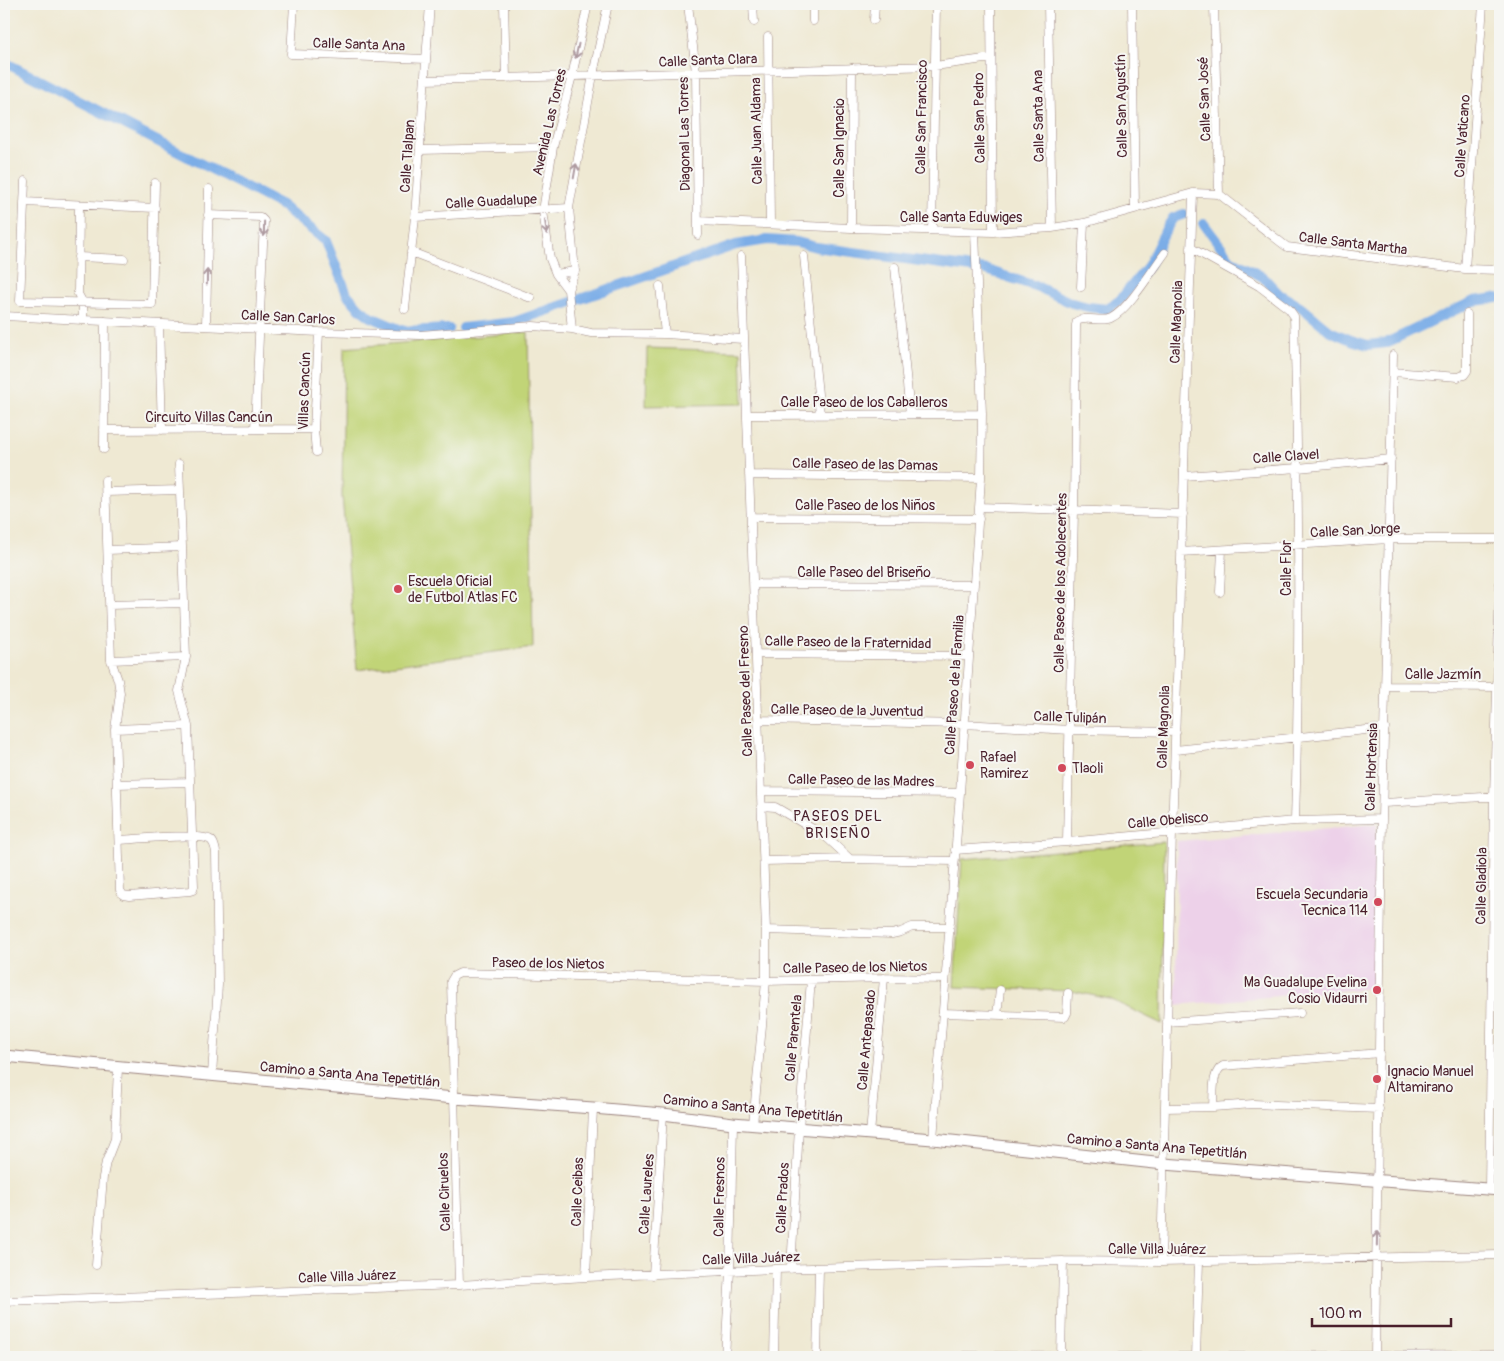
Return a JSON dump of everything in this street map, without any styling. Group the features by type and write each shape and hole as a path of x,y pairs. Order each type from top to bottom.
{"street":[{"name":"Calle Santa Ana","path":"294,4 291,54 426,59"},
{"name":"Calle Tlalpan","path":"405,310 415,217 430,4"},
{"path":"504,4 506,78"},
{"name":"Avenida Las Torres","path":"568,290 556,274 550,259 543,211 553,147 572,76 588,4"},
{"path":"572,329 568,290 575,271 569,208 608,4"},
{"name":"Diagonal Las Torres","path":"688,4 696,72 698,235"},
{"path":"753,4 754,22"},
{"path":"813,4 813,21"},
{"path":"874,4 874,20"},
{"name":"Calle San Francisco","path":"932,230 936,4"},
{"name":"Calle San Pedro","path":"991,4 993,232"},
{"name":"Calle Santa Ana","path":"1048,4 1052,228"},
{"name":"Calle San Agustín","path":"1132,4 1136,208"},
{"name":"Calle San José","path":"1214,4 1220,194"},
{"name":"Calle Vaticano","path":"1465,270 1483,4"},
{"name":"Calle Juan Aldama","path":"768,38 770,224"},
{"name":"Calle Santa Clara","path":"425,80 935,66 991,58"},
{"name":"Calle San Ignacio","path":"851,228 852,68"},
{"path":"420,150 553,147"},
{"path":"25,181 20,301 83,303 152,304 155,183"},
{"path":"206,326 209,189"},
{"name":"Calle Santa Eduwiges","path":"698,221 993,232 1052,228 1084,223 1193,193 1220,194"},
{"name":"Calle Magnolia","path":"1161,1262 1172,832 1193,193"},
{"name":"Calle Santa Martha","path":"1220,194 1287,247 1465,270 1500,270"},
{"path":"24,202 155,208"},
{"path":"79,205 78,294 83,303 82,320"},
{"name":"Calle Guadalupe","path":"415,217 569,208"},
{"path":"208,215 260,217 264,219 256,429"},
{"path":"1081,287 1084,223"},
{"name":"Calle Paseo de la Familia","path":"933,1139 960,793 981,478 982,414 975,232"},
{"name":"Calle Flor","path":"1191,248 1259,286 1289,309 1294,316 1299,545 1298,738 1295,821"},
{"path":"411,252 531,298"},
{"name":"Calle Paseo de los Adolecentes","path":"1067,842 1076,325 1077,321 1081,319 1104,320 1111,318 1124,309 1165,253"},
{"name":"Calle Paseo del Fresno","path":"741,256 766,930 766,981 753,1124"},
{"path":"804,256 820,414"},
{"path":"78,257 124,259"},
{"path":"895,267 910,414"},
{"path":"556,274 575,271"},
{"path":"660,286 665,334"},
{"path":"71,319 72,302 78,294"},
{"path":"1393,372 1458,377 1464,375 1466,371 1467,314"},
{"name":"Calle San Carlos","path":"4,316 319,332 421,335 533,326 572,329 591,333 665,334 743,339"},
{"path":"104,448 105,321"},
{"path":"159,324 162,430"},
{"name":"Villas Cancún","path":"316,452 314,429 319,332"},
{"name":"Calle Hortensia","path":"1376,1357 1382,819 1384,803 1393,355"},
{"name":"Calle Paseo de los Caballeros","path":"747,415 982,414"},
{"name":"Circuito Villas Cancún","path":"104,430 314,429"},
{"name":"Calle Clavel","path":"1184,476 1391,459"},
{"path":"106,480 111,660 120,693 115,729 120,890 123,895 129,896 193,890 188,726 180,691 186,657 178,464"},
{"name":"Calle Paseo de las Damas","path":"749,474 981,478"},
{"path":"106,492 180,490"},
{"path":"979,507 1183,514"},
{"name":"Calle Paseo de los Niños","path":"751,517 979,519"},
{"name":"Calle San Jorge","path":"1181,552 1389,540 1500,539"},
{"path":"108,550 182,547"},
{"path":"1220,592 1222,550"},
{"name":"Calle Gladiola","path":"1495,1190 1500,583"},
{"name":"Calle Paseo del Briseño","path":"754,584 974,585"},
{"path":"109,605 184,603"},
{"name":"Calle Paseo de la Fraternidad","path":"756,654 969,656"},
{"path":"111,660 186,657"},
{"name":"Calle Jazmín","path":"1386,686 1498,687"},
{"name":"Calle Paseo de la Juventud","path":"759,720 964,724"},
{"name":"Calle Tulipán","path":"964,724 1070,730 1176,732"},
{"path":"115,729 188,726"},
{"path":"1175,750 1385,728"},
{"path":"117,784 190,782"},
{"name":"Calle Paseo de las Madres","path":"761,791 960,793"},
{"path":"1384,803 1497,797"},
{"path":"761,806 774,807 825,836 850,859"},
{"name":"Calle Obelisco","path":"955,850 1067,842 1295,821 1382,819"},
{"path":"119,840 192,836 209,839 214,844 216,852 218,985 212,1075"},
{"path":"764,861 850,859 954,861"},
{"path":"766,930 892,934 912,927 949,926"},
{"name":"Paseo de los Nietos","path":"454,1098 451,980 457,974 766,981"},
{"name":"Calle Paseo de los Nietos","path":"766,981 884,978 945,979"},
{"name":"Calle Antepasado","path":"870,1134 884,978"},
{"name":"Calle Parentela","path":"799,1128 811,980"},
{"path":"997,1015 1000,990"},
{"path":"942,1013 1064,1017 1067,1013 1068,993"},
{"path":"1167,1022 1300,1013"},
{"path":"1213,1107 1216,1073 1218,1068 1223,1066 1380,1053"},
{"name":"Camino a Santa Ana Tepetitlán","path":"4,1056 454,1098 663,1114 733,1123 933,1139 1164,1164 1495,1190"},
{"path":"96,1265 103,1177 106,1162 115,1139 118,1067"},
{"name":"Calle Ciruelos","path":"454,1098 459,1285"},
{"path":"1165,1108 1253,1104 1379,1109"},
{"name":"Calle Ceibas","path":"586,1277 593,1108"},
{"name":"Calle Laureles","path":"653,1275 663,1114"},
{"name":"Calle Fresnos","path":"725,1357 730,1271 733,1123"},
{"name":"Calle Prados","path":"791,1269 799,1128"},
{"name":"Calle Villa Juárez","path":"4,1301 459,1285 586,1277 776,1269 1063,1261 1161,1262 1500,1254"},
{"path":"1061,1357 1063,1261"},
{"path":"1196,1357 1199,1261"},
{"path":"774,1357 776,1269"},
{"path":"817,1357 819,1269"},
{"path":"964,1356 1376,1357 1500,1355"}],"shaded area":[{"path":"1377,824 1373,988 1176,1005 1177,841"}],"green space":[{"path":"528,332 533,647 357,670 342,496 344,348"},
{"path":"647,348 741,351 743,404 646,406"},
{"path":"1164,842 1162,1024 1110,999 1072,991 954,987 962,859"}],"waterway":[{"path":"4,62 281,205 326,241 347,294 359,308 371,317 404,331 449,329"},
{"path":"463,328 514,322 736,245 767,240 797,242 816,247 987,270 1038,287 1072,303 1107,309 1120,300 1148,266 1173,218 1184,214"},
{"path":"1204,224 1231,260 1263,277 1279,294 1300,306 1330,331 1368,345 1386,343 1474,301 1497,298"}],"place":[{"name":"Escuela Oficial de Futbol Atlas FC","path":"398,589"},
{"name":"Rafael Ramirez","path":"970,765"},
{"name":"Tlaoli","path":"1062,768"},
{"name":"Escuela Secundaria Tecnica 114","path":"1378,902"},
{"name":"Ma Guadalupe Evelina Cosio Vidaurri","path":"1377,990"},
{"name":"Ignacio Manuel Altamirano","path":"1377,1079"}],"district":[{"name":"PASEOS DEL BRISEÑO","path":"838,824"}]}
